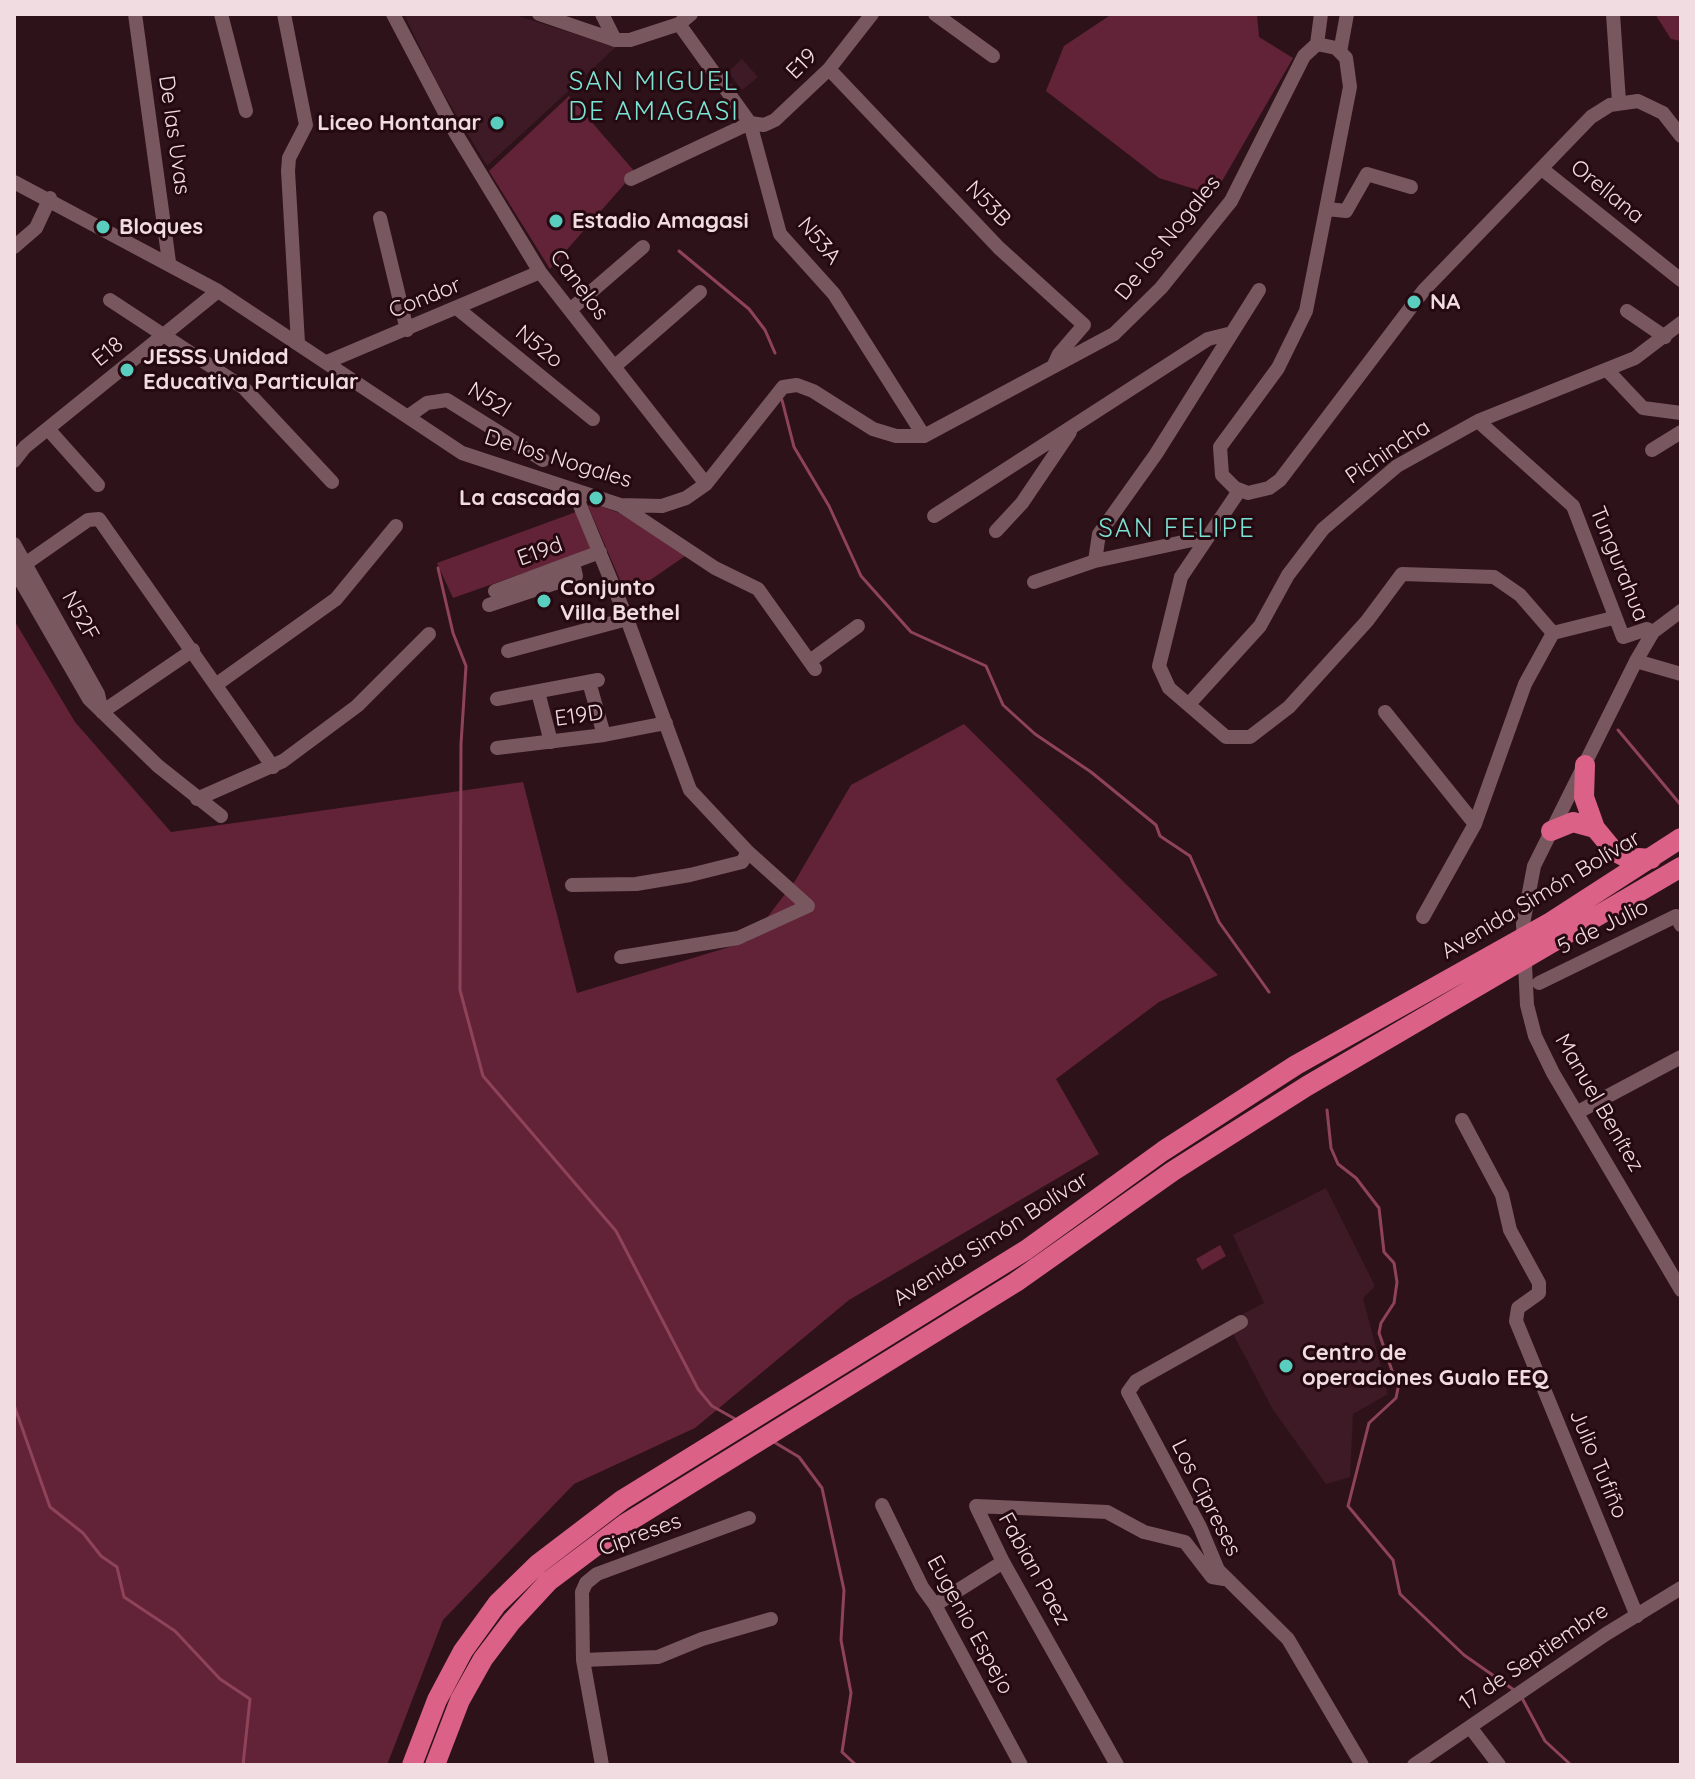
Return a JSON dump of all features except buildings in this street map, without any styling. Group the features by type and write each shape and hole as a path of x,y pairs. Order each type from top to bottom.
{"highway":[{"path":"1585,765 1584,797 1608,861 1592,897"},
{"path":"1551,831 1573,822 1600,835 1625,857 1651,859"},
{"name":"Avenida Simón Bolívar","path":"412,1765 437,1700 463,1651 517,1582 622,1500 1026,1250 1163,1151 1296,1065 1494,951 1556,931 1592,897 1681,838"},
{"name":"Avenida Simón Bolívar","path":"435,1765 460,1700 483,1659 540,1590 625,1524 1016,1282 1173,1171 1307,1086 1489,978 1556,931 1681,867"}],"street":[{"name":"De las Uvas","path":"135,14 169,262"},
{"path":"221,14 246,111"},
{"path":"284,14 306,125 289,158 288,171 298,343"},
{"name":"Canelos","path":"393,14 455,132 540,272 706,484"},
{"path":"539,14 615,40 630,40 685,19"},
{"path":"602,14 615,40"},
{"name":"E19","path":"631,179 750,123 764,125 775,120 829,69 872,14"},
{"path":"935,14 993,56"},
{"path":"1321,14 1317,44 1340,52 1349,66 1350,87 1327,209 1300,326 1278,368 1220,447 1222,475 1239,491 1258,492 1280,480 1424,290 1591,117 1619,102 1638,101 1657,108 1681,136"},
{"path":"1340,52 1347,14"},
{"path":"1613,14 1619,102"},
{"name":"N53A","path":"685,19 750,123 780,234 834,294 924,436"},
{"name":"De los Nogales","path":"14,182 50,198 218,291 410,415 462,453 620,505 662,506 686,498 706,484 783,387 797,385 813,391 873,429 896,436 924,436 1114,334 1161,288 1231,201 1304,56 1317,44"},
{"name":"N53B","path":"829,69 999,248 1084,325 1059,354 1053,367"},
{"name":"Orellana","path":"1542,169 1681,280"},
{"path":"1327,209 1347,209 1367,174 1411,187"},
{"path":"14,247 36,228 50,198"},
{"path":"380,218 407,330"},
{"path":"570,310 643,247"},
{"name":"Condor","path":"327,362 540,272"},
{"path":"1095,561 1099,534 1156,454 1228,334 1259,290"},
{"name":"E18","path":"20,450 218,291"},
{"path":"614,367 700,292"},
{"path":"110,300 166,333 244,388 332,482"},
{"name":"N52o","path":"458,309 593,419"},
{"path":"1627,311 1675,333"},
{"name":"Pichincha","path":"1189,704 1260,626 1288,575 1323,529 1397,466 1478,421 1608,371 1675,333"},
{"path":"934,516 1208,339 1228,334"},
{"path":"1608,371 1643,408 1681,413"},
{"name":"N52l","path":"410,415 427,403 447,400 543,460"},
{"name":"Tungurahua","path":"1478,421 1573,506 1613,618 1626,639 1644,630 1653,632"},
{"path":"996,531 1022,503 1076,424"},
{"path":"48,429 98,485"},
{"path":"1652,450 1681,432"},
{"path":"14,461 20,450"},
{"path":"574,491 627,619 695,799 808,906 738,938 621,957"},
{"path":"1239,491 1206,537 1177,587 1159,666 1163,680 1226,737 1241,739 1257,733 1289,707 1376,611 1399,576 1406,573 1494,577 1520,595 1553,633"},
{"path":"620,505 715,568 758,589 813,665 858,626"},
{"path":"18,568 88,520 99,519 273,767"},
{"path":"217,684 336,599 396,526"},
{"path":"1034,582 1095,561 1206,537"},
{"name":"N52F","path":"14,544 18,568 89,699 197,799 221,816"},
{"name":"E19d","path":"492,598 600,552"},
{"path":"1551,831 1653,632 1681,611"},
{"path":"1423,917 1475,824 1525,684 1553,633 1613,618"},
{"path":"508,651 627,619"},
{"path":"197,799 273,767 357,706 429,634"},
{"path":"102,712 193,650"},
{"path":"1636,661 1681,674"},
{"path":"497,699 594,681 604,735"},
{"path":"538,692 551,742"},
{"path":"1385,712 1475,824"},
{"name":"E19D","path":"497,748 604,735 666,723"},
{"name":"Manuel Benítez","path":"1551,831 1534,866 1524,908 1527,1005 1543,1054 1681,1290"},
{"path":"572,885 636,884 690,875 742,862 748,852"},
{"name":"5 de Julio","path":"1539,983 1676,916 1681,925"},
{"path":"1578,1112 1681,1057"},
{"name":"Julio Tufiño","path":"1462,1120 1502,1195 1510,1230 1539,1283 1539,1293 1518,1308 1516,1321 1637,1616"},
{"name":"Los Cipreses","path":"1241,1322 1127,1388 1133,1407 1189,1505 1225,1579 1288,1639 1362,1765"},
{"name":"Eugenio Espejo","path":"882,1505 922,1587 935,1605 1021,1765"},
{"name":"Fabian Paez","path":"1117,1765 1003,1562 976,1506 1107,1512 1144,1532 1185,1542 1212,1577 1225,1579"},
{"name":"Cipreses","path":"602,1765 583,1660 582,1592 591,1578 749,1518"},
{"path":"935,1605 1003,1562"},
{"name":"17 de Septiembre","path":"1414,1765 1681,1588"},
{"path":"583,1660 658,1657 702,1639 771,1619"},
{"path":"1470,1727 1499,1765"}],"shaded area":[{"name":"Liceo Hontanar","path":"404,14 512,14 616,47 487,166 436,81"},
{"path":"1112,14 1257,14 1259,37 1293,58 1214,195 1159,178 1046,91 1064,46"},
{"path":"1655,14 1681,14 1681,41 1671,39"},
{"path":"742,59 758,77 742,90 728,72"},
{"name":"Estadio Amagasi","path":"569,96 635,172 550,269 489,171"},
{"path":"592,503 622,514 688,554 627,596 588,506"},
{"path":"576,512 592,549 453,598 437,563"},
{"path":"14,620 75,722 171,832 523,782 577,993 749,941 795,881 851,785 964,724 1218,975 1159,1002 1056,1079 1099,1154 849,1300 695,1428 574,1484 443,1620 387,1765 14,1765"},
{"path":"1326,1188 1375,1286 1363,1298 1388,1394 1353,1414 1350,1477 1326,1484 1272,1408 1227,1322 1264,1303 1233,1235"},
{"path":"1220,1245 1226,1256 1202,1270 1196,1259"}],"waterway":[{"path":"679,251 749,309 765,330 775,353"},
{"path":"782,400 794,447 829,506 861,576 911,632 986,666 1003,705 1035,734 1091,772 1156,825 1160,836 1190,856 1219,922 1269,992"},
{"path":"438,568 453,633 466,666 461,744 460,990 483,1076 616,1231 698,1389 712,1406 737,1420"},
{"path":"1618,730 1680,804"},
{"path":"1327,1110 1331,1148 1338,1164 1356,1178 1379,1208 1384,1252 1394,1263 1397,1282 1394,1303 1381,1323 1379,1333 1398,1388 1396,1398 1369,1423 1348,1506 1393,1560 1400,1594 1464,1655 1514,1690"},
{"path":"14,1405 50,1507 83,1533 101,1556 117,1567 124,1597 175,1631 220,1679 250,1699 243,1765"},
{"path":"774,1442 799,1457 822,1488 844,1590 841,1640 851,1693 842,1752 856,1765"},
{"path":"1522,1698 1545,1741 1571,1765"}],"place":[{"name":"Liceo Hontanar","path":"497,123"},
{"name":"Estadio Amagasi","path":"556,221"},
{"name":"Bloques","path":"103,227"},
{"name":"NA","path":"1414,302"},
{"name":"JESSS Unidad Educativa Particular","path":"127,370"},
{"name":"La cascada","path":"596,498"},
{"name":"Conjunto Villa Bethel","path":"544,601"},
{"name":"Centro de operaciones Gualo EEQ","path":"1286,1366"}],"district":[{"name":"SAN MIGUEL DE AMAGASI","path":"654,97"},
{"name":"SAN FELIPE","path":"1177,529"}]}
